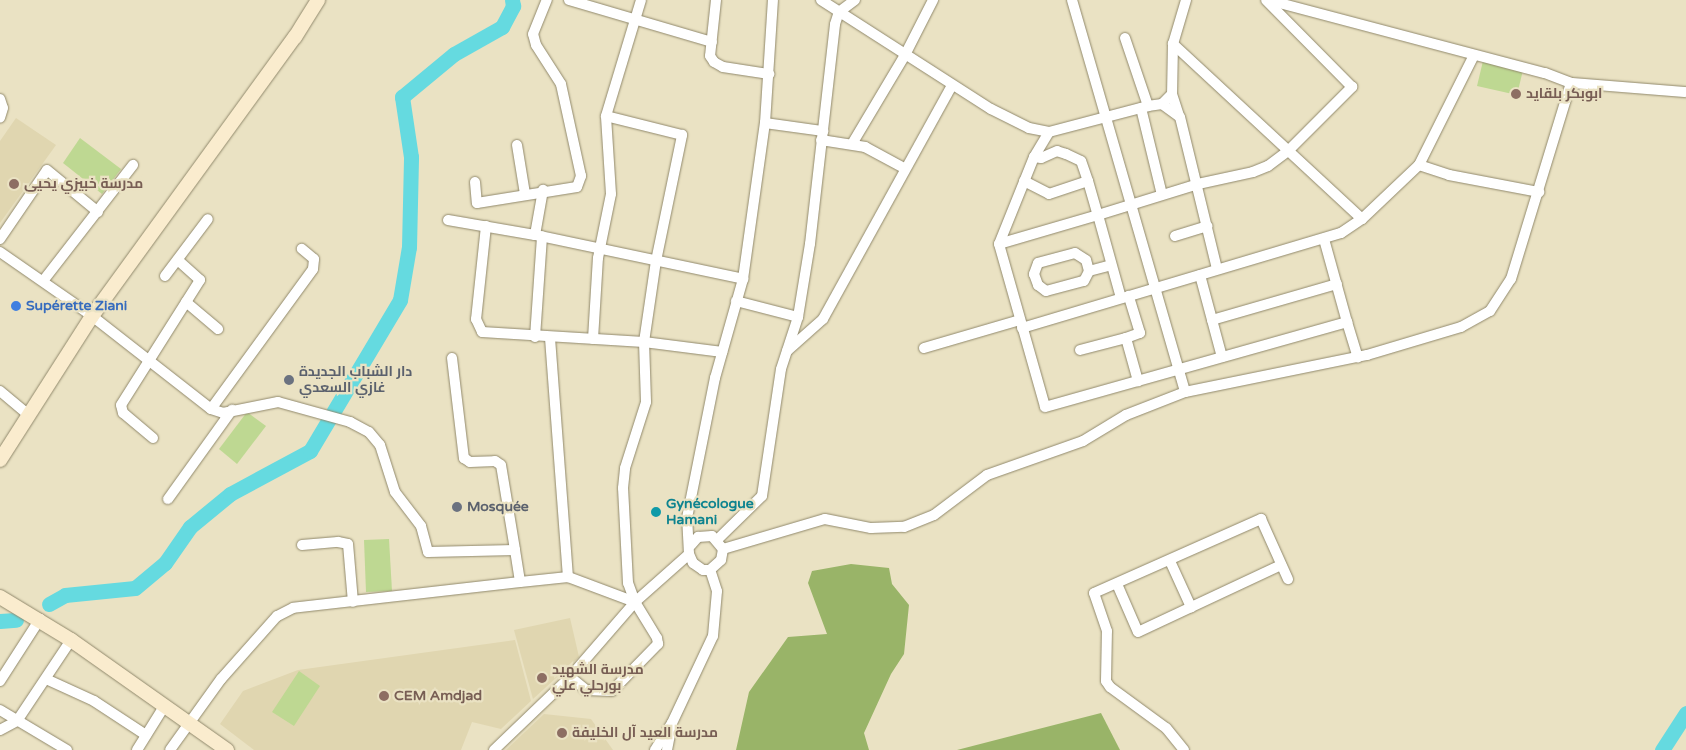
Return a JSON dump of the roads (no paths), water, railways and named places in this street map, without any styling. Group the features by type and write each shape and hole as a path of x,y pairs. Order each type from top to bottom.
{"main road":[{"path":"0,460 92,316 295,37 318,0"},
{"path":"0,597 40,619 227,750"}],"street":[{"path":"474,182 477,203 543,190 577,187 582,176 561,84 536,45 533,34 547,0"},
{"path":"570,0 712,42"},
{"path":"593,339 599,249 611,194 606,116 641,0"},
{"path":"716,0 710,56 714,62 723,67 768,74"},
{"path":"773,0 765,123 742,279 722,352 687,518 686,532 690,549 700,569 710,570 721,560 720,544 762,496 781,369 798,317 810,244 822,135 839,12 856,0"},
{"path":"821,0 952,85 1029,128 1049,132 1108,118 1162,104 1172,94"},
{"path":"852,144 906,56 933,0"},
{"path":"1072,0 1108,118 1185,392"},
{"path":"1186,0 1173,44 1172,94 1198,184 1217,269"},
{"path":"1267,0 1571,83 1686,92"},
{"path":"999,244 1198,184 1253,172 1268,166 1288,151 1352,87 1267,0"},
{"path":"1125,38 1145,107 1162,195"},
{"path":"1173,44 1362,219"},
{"path":"924,348 1125,297 1341,234 1362,219 1419,165 1474,55"},
{"path":"494,750 570,677 635,602 702,535 720,544 825,520 888,529 920,521 951,504 988,475 1082,441 1126,415 1185,392 1358,357 1461,327 1490,311 1511,279 1571,83"},
{"path":"787,351 823,320 855,264 904,168 952,85"},
{"path":"0,99 3,108 0,118"},
{"path":"1162,104 1180,117"},
{"path":"570,677 586,690 612,691 652,653 658,638 635,602 628,583 623,488 625,468 646,402 644,342 656,261 682,135 606,116"},
{"path":"765,123 822,135 866,148 904,168"},
{"path":"1049,132 1034,157 999,244 1045,407 1178,368 1347,322"},
{"path":"517,146 525,194"},
{"path":"1034,157 1041,158 1057,151 1081,161 1111,265 1140,333 1080,350"},
{"path":"43,281 98,212 132,165"},
{"path":"1419,165 1449,174 1539,192"},
{"path":"0,240 48,170 98,212"},
{"path":"1024,181 1049,194 1088,181"},
{"path":"535,337 538,235 543,190"},
{"path":"164,276 208,219"},
{"path":"448,220 538,235 742,279"},
{"path":"486,226 477,327 482,332 550,338 644,342 722,352"},
{"path":"1175,236 1208,226"},
{"path":"1324,239 1358,357"},
{"path":"211,409 313,269 314,259 302,249"},
{"path":"0,252 92,316 211,409 223,413 278,402 350,422 369,432 380,445 391,483 421,526 428,552 515,550"},
{"path":"1089,271 1086,260 1075,253 1038,263 1034,274 1038,285 1046,291 1084,281 1089,271 1111,265"},
{"path":"153,438 123,413 121,405 148,359 200,280 178,260"},
{"path":"1200,275 1222,357"},
{"path":"1212,320 1337,284"},
{"path":"736,301 798,317"},
{"path":"186,302 218,328"},
{"path":"550,338 568,576"},
{"path":"1126,338 1138,381"},
{"path":"452,358 464,458 470,462 495,461 500,465 520,582"},
{"path":"0,391 29,415"},
{"path":"168,499 232,410"},
{"path":"1184,750 1166,728 1110,687 1106,681 1107,631 1094,593 1170,561 1261,519 1288,579"},
{"path":"302,546 338,542 348,544 353,602"},
{"path":"1170,561 1191,608"},
{"path":"1117,584 1138,632 1281,565"},
{"path":"655,750 672,723 713,636 717,591 710,570"},
{"path":"170,750 188,722 221,679 277,616 293,608 568,576 635,602"},
{"path":"0,681 40,619"},
{"path":"0,730 17,720 71,640"},
{"path":"46,679 94,701 146,735"},
{"path":"137,750 165,705"},
{"path":"0,710 63,749"},
{"path":"666,750 672,723"}],"waterway":[{"path":"49,604 65,595 135,588 165,563 190,527 230,494 310,451 400,300 409,247 411,157 402,97 454,54 502,27 513,6 512,0"},
{"path":"0,621 16,620"},
{"path":"1662,750 1686,713"}],"place":[{"name":"ابوبكر بلقايد","path":"1516,94"},
{"name":"مدرسة خبيزي يحيى","path":"14,184"},
{"name":"Supérette Ziani","path":"16,306"},
{"name":"دار الشباب الجديدة غازي السعدي","path":"289,380"},
{"name":"Mosquée","path":"457,507"},
{"name":"Gynécologue Hamani","path":"656,512"},
{"name":"مدرسة الشهيد بورحلي علي","path":"542,678"},
{"name":"CEM Amdjad","path":"384,696"},
{"name":"مدرسة العيد آل الخليفة","path":"562,733"}]}
